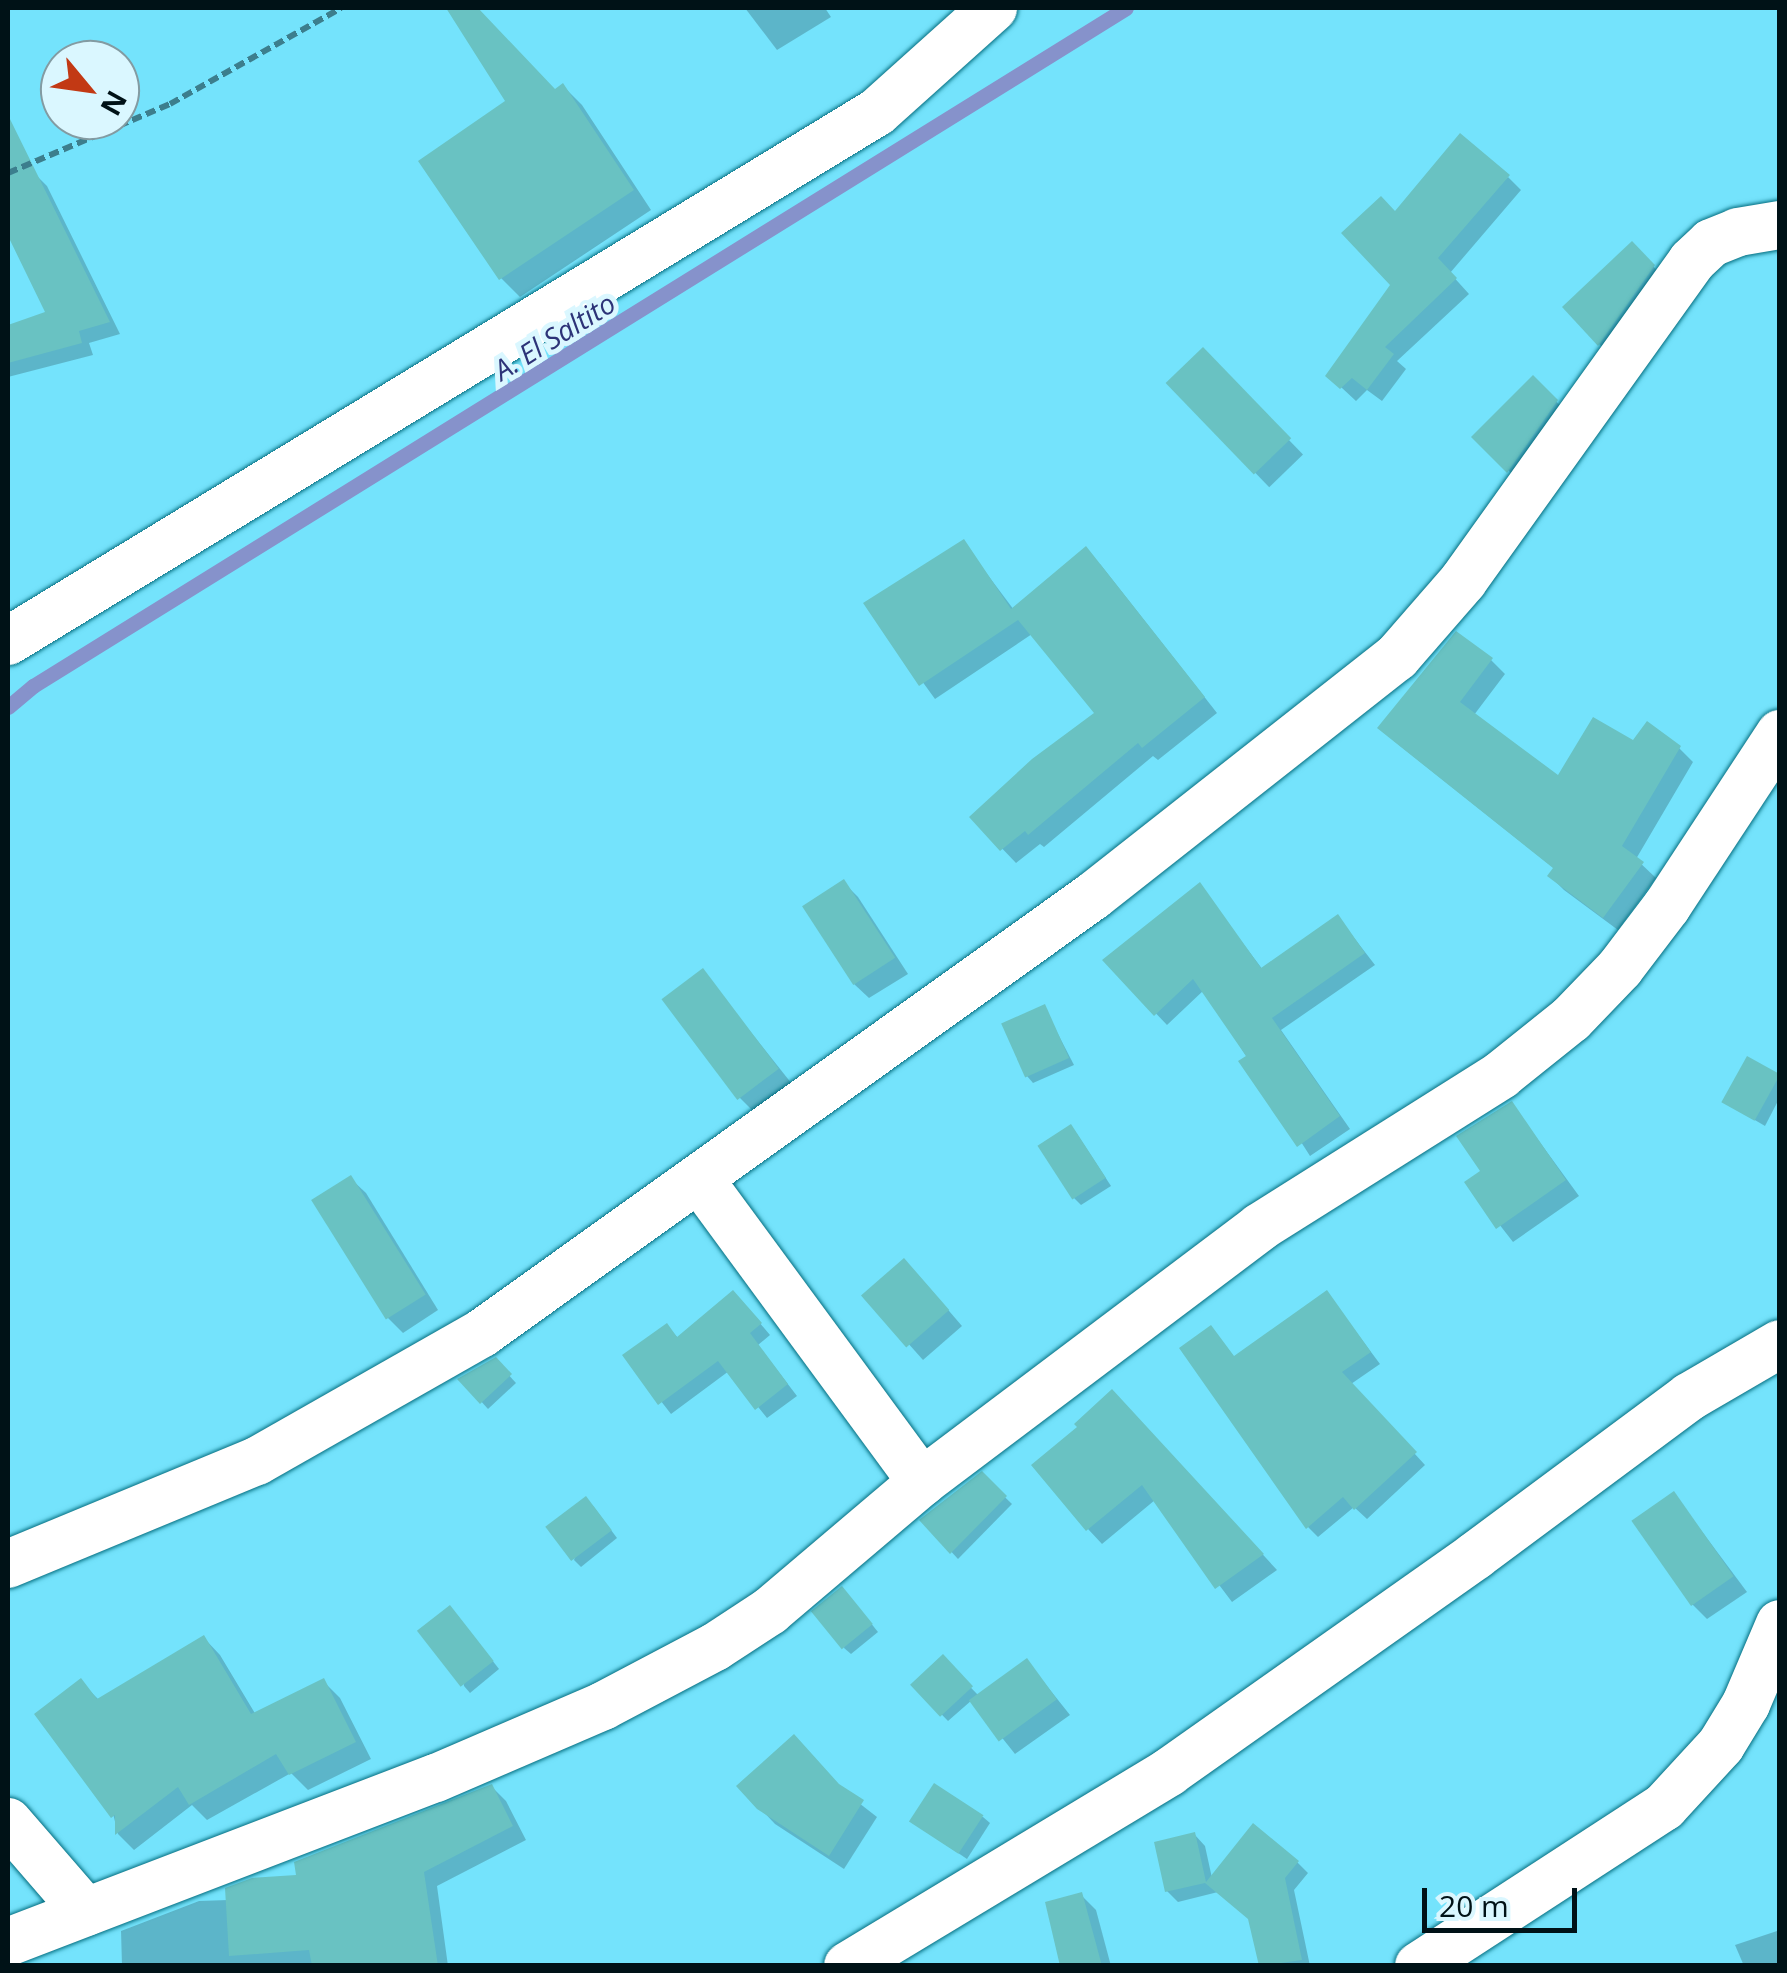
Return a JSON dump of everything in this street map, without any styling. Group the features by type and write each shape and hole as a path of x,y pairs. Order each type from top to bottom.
{"street":[{"path":"8,641 877,112 993,8"},
{"path":"8,1564 256,1461 482,1333 1093,896 1396,657 1463,581 1692,262 1711,243 1738,232 1780,224"},
{"path":"8,1942 436,1778 658,1680 770,1611 922,1482 1260,1227 1501,1075 1571,1019 1620,968 1667,906 1780,734"},
{"path":"700,1180 922,1482"},
{"path":"848,1966 1169,1772 1474,1556 1688,1397 1780,1344"},
{"path":"1419,1966 1664,1808 1720,1745 1746,1704 1780,1624"},
{"path":"8,1822 86,1912"}],"path":[{"path":"8,172 170,104 341,8"}],"building":[{"path":"446,8 478,8 555,89 563,83 634,190 499,280 418,161 505,101"},
{"path":"8,115 110,322 79,331 82,343 8,363 8,325 45,312 8,236"},
{"path":"1460,133 1510,175 1438,258 1457,278 1385,347 1394,354 1367,390 1352,378 1340,389 1325,376 1390,285 1341,233 1381,196 1395,211"},
{"path":"1632,241 1655,265 1598,346 1562,307"},
{"path":"1203,347 1291,438 1254,474 1166,383"},
{"path":"1533,375 1558,400 1507,473 1471,437"},
{"path":"964,539 1011,609 1086,546 1205,697 1142,748 1138,743 1028,835 1025,831 1000,851 969,817 1032,759 1094,713 1018,620 919,686 863,603"},
{"path":"1456,631 1493,658 1460,702 1558,775 1593,717 1633,740 1647,721 1681,746 1622,846 1644,862 1603,918 1547,876 1553,868 1377,728"},
{"path":"844,879 895,958 853,985 802,906"},
{"path":"1200,882 1261,968 1338,914 1365,953 1272,1018 1340,1116 1297,1147 1238,1061 1246,1056 1193,979 1154,1016 1102,960"},
{"path":"703,968 779,1069 737,1100 661,999"},
{"path":"1045,1004 1069,1058 1025,1077 1001,1024"},
{"path":"1747,1056 1780,1074 1755,1121 1721,1102"},
{"path":"1512,1101 1566,1180 1496,1229 1464,1182 1480,1171 1456,1136"},
{"path":"1071,1124 1106,1178 1072,1199 1037,1146"},
{"path":"351,1175 426,1295 386,1319 311,1200"},
{"path":"904,1258 949,1310 906,1347 861,1295"},
{"path":"733,1290 762,1323 750,1333 788,1384 755,1410 718,1361 658,1405 622,1355 667,1323 677,1337"},
{"path":"1327,1290 1371,1352 1342,1372 1417,1452 1354,1510 1343,1497 1306,1529 1179,1348 1211,1325 1234,1356"},
{"path":"496,1357 512,1374 480,1404 457,1379"},
{"path":"1112,1389 1264,1554 1215,1589 1142,1485 1086,1531 1031,1465 1077,1427 1074,1424"},
{"path":"982,1471 1007,1496 950,1554 919,1520"},
{"path":"1674,1491 1734,1576 1691,1606 1631,1521"},
{"path":"586,1496 612,1530 571,1561 545,1527"},
{"path":"842,1586 873,1624 842,1649 811,1611"},
{"path":"450,1605 494,1661 461,1687 417,1631"},
{"path":"204,1635 251,1714 324,1678 356,1742 289,1775 276,1754 189,1805 178,1787 115,1835 115,1815 111,1818 34,1714 81,1678 97,1699"},
{"path":"943,1654 973,1686 940,1717 910,1685"},
{"path":"1027,1658 1057,1699 999,1742 969,1700"},
{"path":"794,1734 839,1784 864,1800 829,1856 757,1809 736,1786"},
{"path":"934,1783 983,1815 958,1854 909,1822"},
{"path":"492,1784 513,1826 424,1872 438,1966 312,1966 309,1950 229,1956 225,1888 252,1878 296,1875 294,1862"},
{"path":"1253,1823 1299,1861 1285,1878 1302,1960 1259,1966 1248,1919 1205,1883 1165,1892 1154,1842 1195,1832 1206,1882"},
{"path":"1082,1892 1102,1966 1060,1966 1045,1902"}],"waterway":[{"name":"A. El Saltito","path":"8,707 33,686 1126,8"}]}
